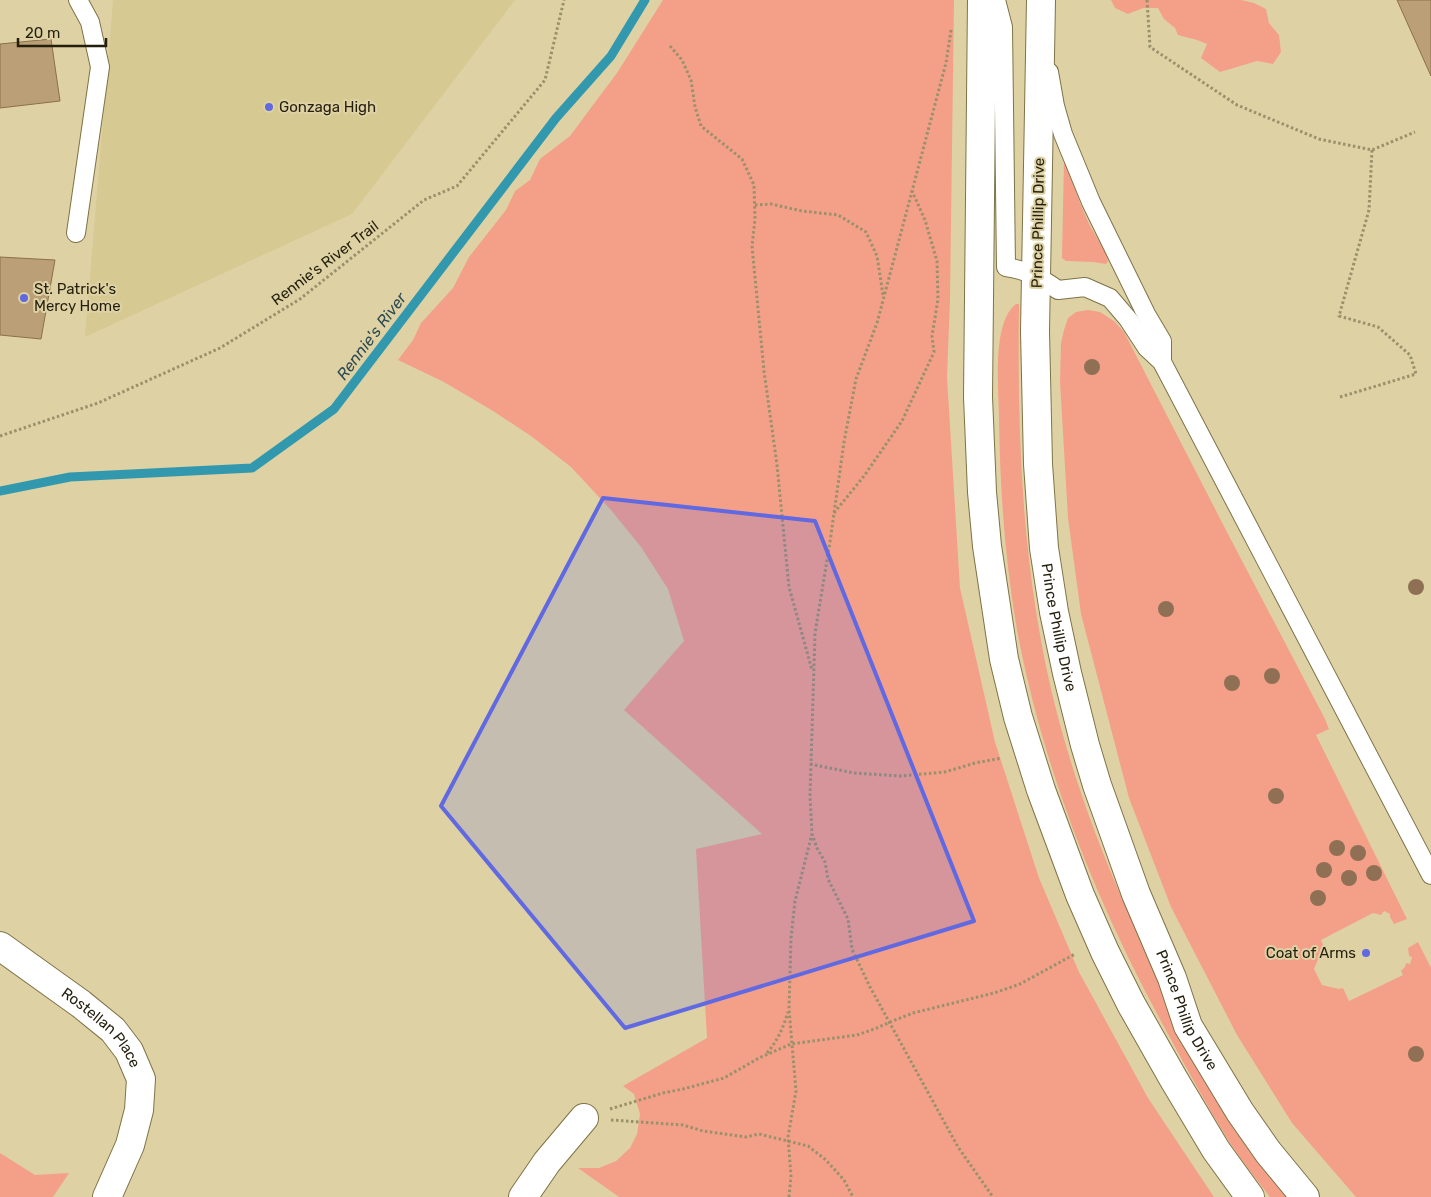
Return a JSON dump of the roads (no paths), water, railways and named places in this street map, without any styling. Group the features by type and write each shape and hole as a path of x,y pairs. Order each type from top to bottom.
{"main road":[{"path":"982,0 978,397 986,537 1004,659 1018,717 1041,790 1080,895 1105,952 1131,1004 1173,1078 1216,1150 1250,1197"},
{"name":"Prince Phillip Drive","path":"1041,0 1036,411 1044,548 1054,612 1084,746 1136,894 1172,978 1188,1026 1240,1112 1268,1152 1305,1197"},
{"name":"Rostellan Place","path":"0,946 81,1004 113,1030 129,1052 141,1079 139,1110 130,1145 107,1197"},
{"path":"523,1197 546,1162 584,1118"}],"lane":[{"path":"76,233 100,66 90,22 78,0"},
{"path":"996,0 1003,27 1006,267 1020,269 1037,275 1058,290 1085,287 1110,298 1128,319 1147,348 1162,362 1431,875"},
{"path":"1040,45 1047,63 1055,106 1063,134 1091,202 1146,314 1162,341 1162,362"}],"waterway":[{"name":"Rennie's River","path":"0,491 70,477 252,468 334,409 556,118 611,56 645,0"}],"place":[{"name":"Gonzaga High","path":"269,107"},
{"name":"St. Patrick's Mercy Home","path":"24,298"},
{"name":"Coat of Arms","path":"1366,953"}]}
